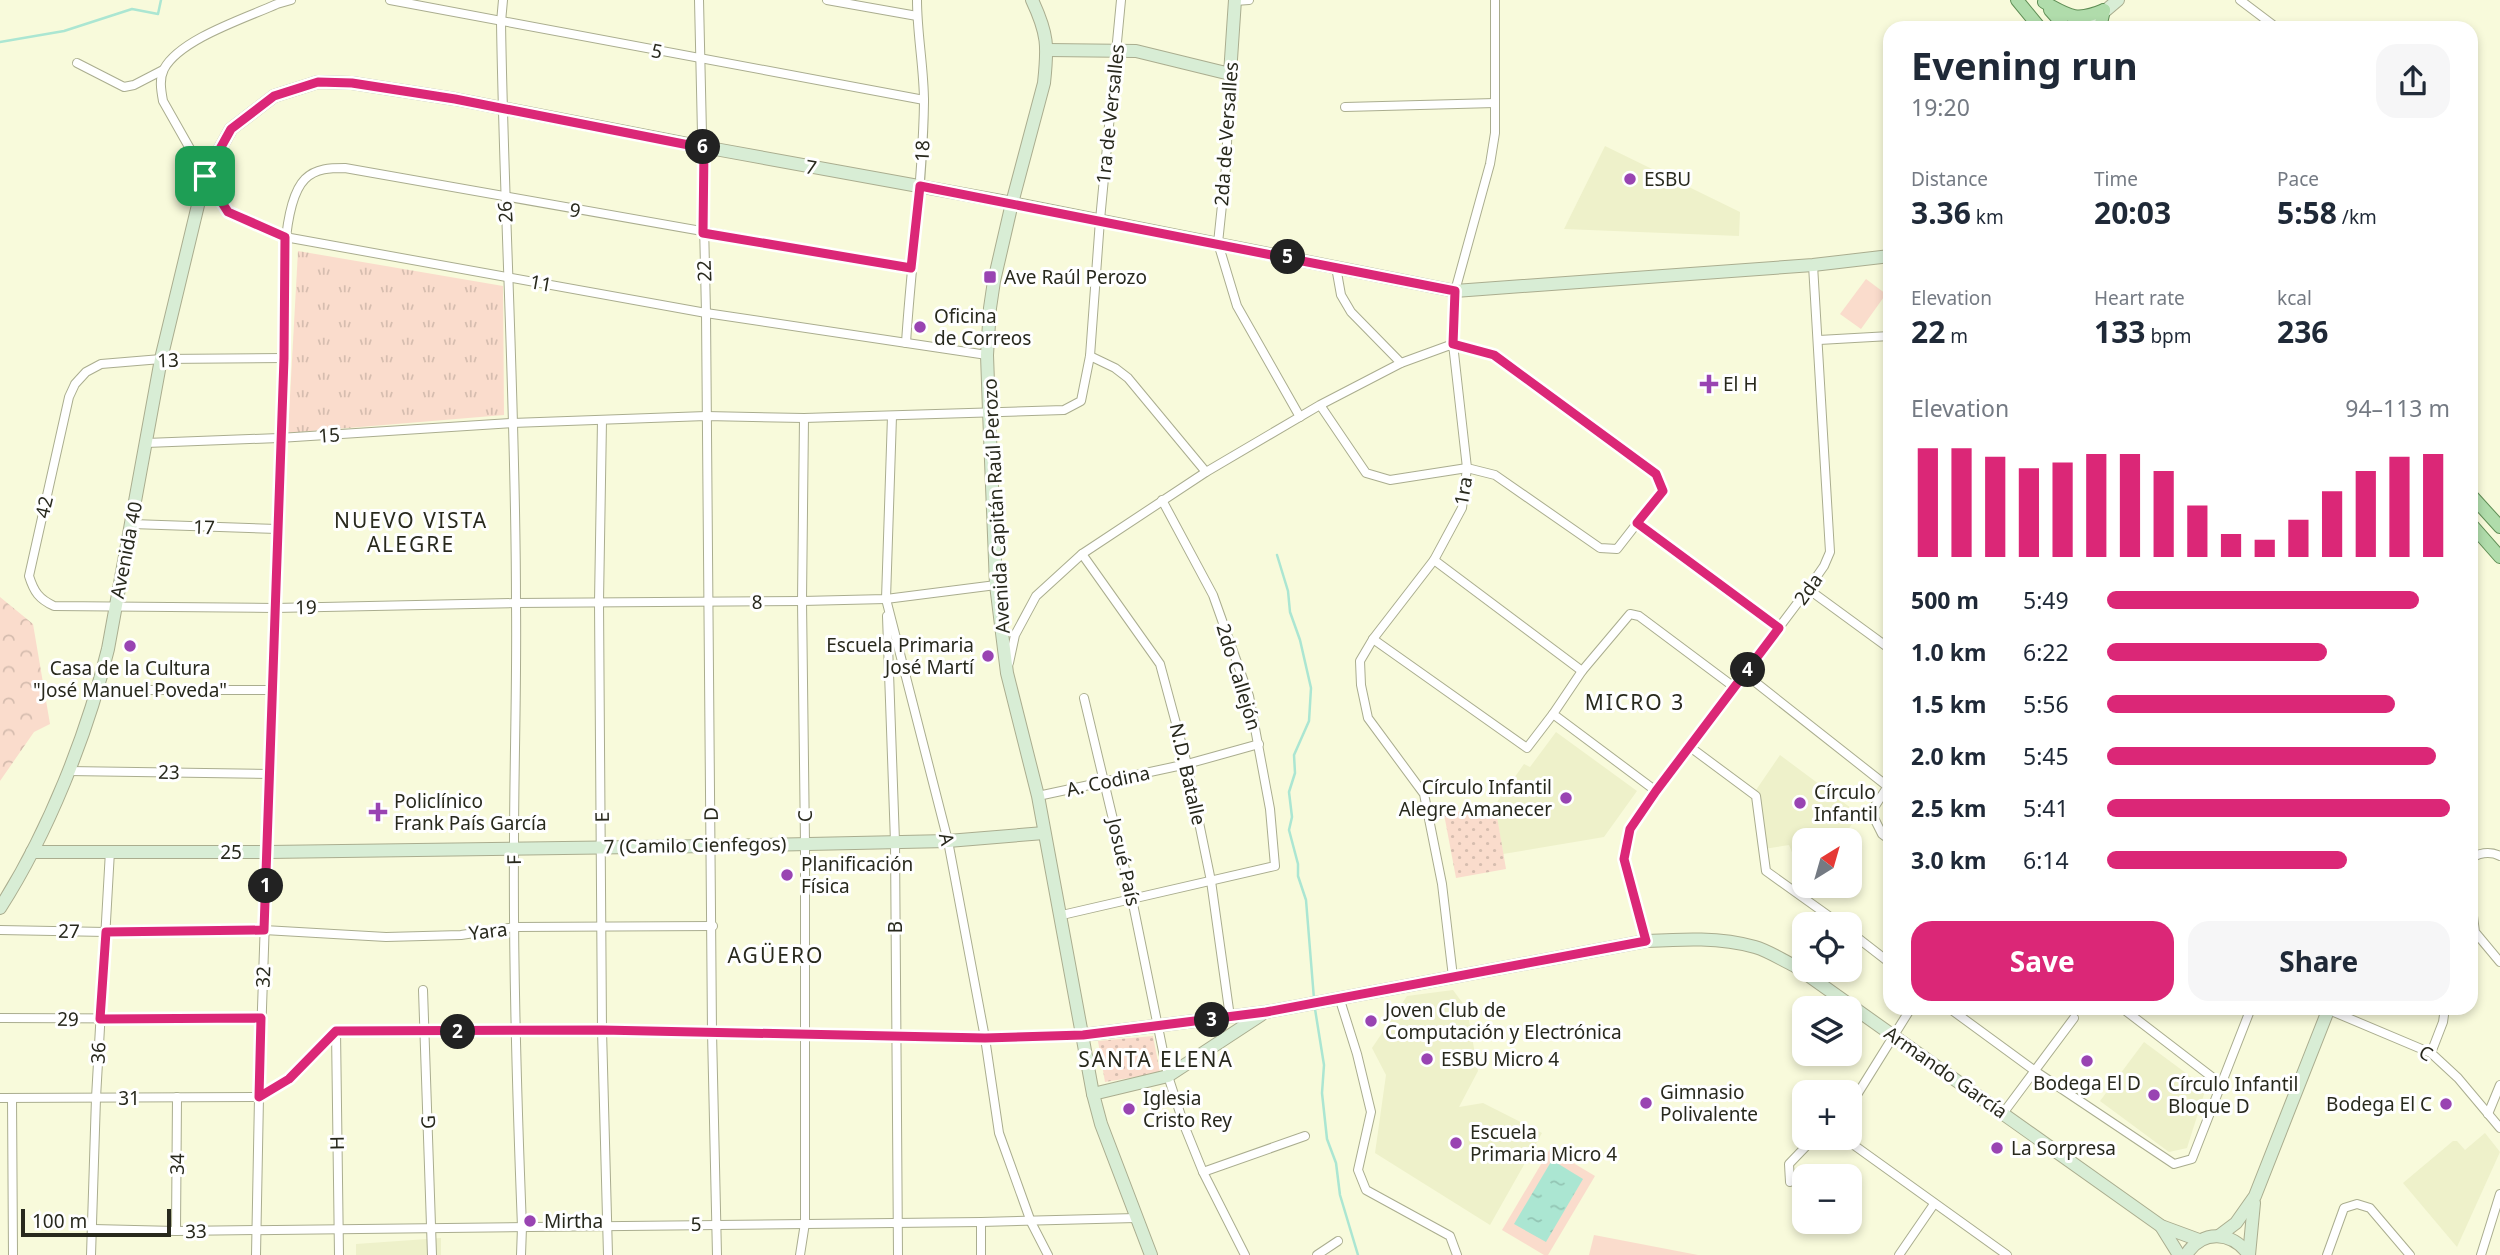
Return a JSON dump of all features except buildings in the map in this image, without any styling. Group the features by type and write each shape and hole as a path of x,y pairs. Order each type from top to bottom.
{"main road":[{"name":"Avenida Capitán Raúl Perozo","path":"1032,0 1044,26 1048,50 1044,83 994,281 988,355 996,585 1007,673 1038,796 1093,1094 1101,1124 1152,1255"},
{"path":"2017,0 2034,21"},
{"path":"2092,21 2118,0"},
{"name":"2da de Versalles","path":"1230,74 1235,1"},
{"path":"2043,1 2069,17 2092,15 2104,10"},
{"path":"2043,1 2060,21"},
{"path":"2102,21 2104,10"},
{"path":"1048,50 1136,51 1230,74"},
{"name":"7","path":"205,176 231,129 274,96 318,82 352,83 455,99 704,148 1013,203 1455,291 1813,265 1883,257"},
{"name":"Avenida 40","path":"0,908 5,893 32,852 68,771 98,690 132,524 161,359 205,176"},
{"path":"2478,503 2500,527"},
{"path":"2478,532 2500,557"},
{"name":"7 (Camilo Cienfegos)","path":"514,849 948,841 1044,833"},
{"name":"25","path":"32,852 514,849"},
{"name":"Armando García","path":"1083,1035 1266,1012 1646,941 1700,939 1756,948 1795,965 2161,1226 2199,1240"},
{"path":"1093,1094 1168,1076 1266,1012"},
{"path":"2249,1255 2255,1196 2327,1015"},
{"path":"2186,1255 2199,1240 2220,1235 2235,1223 2255,1196"},
{"name":"Armando García","path":"2161,1226 2179,1255"},
{"path":"2220,1235 2232,1239 2249,1255"}],"street":[{"path":"77,63 124,87 134,85 163,70 188,44 291,0"},
{"name":"5","path":"390,0 428,3 501,22 924,100"},
{"name":"26","path":"503,0 502,108 504,198 510,277 512,423"},
{"name":"22","path":"699,0 704,148 706,416"},
{"path":"827,0 917,16"},
{"name":"18","path":"906,343 920,186 924,100 916,0"},
{"name":"1ra de Versalles","path":"1090,356 1121,0"},
{"path":"1235,1 1249,0"},
{"name":"1ra","path":"1453,977 1442,884 1424,794 1368,718 1361,685 1360,661 1373,639 1434,559 1462,508 1467,468 1453,344 1455,291 1490,164 1495,133 1495,0"},
{"path":"2240,0 2263,21"},
{"name":"11","path":"163,70 160,86 163,101 228,212 285,237 706,313 988,355"},
{"name":"2da de Versalles","path":"1230,74 1226,167 1218,243 1237,306 1300,417"},
{"path":"1345,107 1495,103"},
{"name":"9","path":"285,237 294,194 306,177 325,169 345,168 911,268"},
{"name":"32","path":"256,1255 261,1018 271,774 271,690 284,358 285,237"},
{"name":"2da","path":"1646,941 1624,859 1630,829 1808,589 1830,552 1813,265"},
{"path":"1336,267 1341,295 1351,312 1401,363"},
{"path":"1819,340 1883,336"},
{"path":"1007,673 1016,635 1036,596 1082,554 1206,472 1320,405 1401,363 1453,344 1494,355 1656,474 1663,491 1617,549 1600,548 1495,475 1467,468 1390,480 1366,472 1320,405"},
{"path":"512,423 706,416 804,418 1064,410 1081,401 1090,356 1115,368 1128,378 1206,472"},
{"name":"13","path":"69,397 75,384 93,367 101,364 161,359 284,358"},
{"name":"42","path":"54,606 42,600 33,590 29,576 69,397"},
{"name":"D","path":"706,416 717,1255"},
{"name":"A","path":"892,416 886,599 948,841 985,1038 999,1133 1031,1222 1048,1255"},
{"name":"C","path":"800,1255 805,1223 802,601 804,418"},
{"name":"E","path":"602,420 599,603 602,1030 608,1255"},
{"name":"15","path":"146,443 279,438 512,423"},
{"name":"F","path":"512,423 516,603 515,1031 521,1255"},
{"name":"2do Callejón","path":"1162,500 1213,595 1249,696 1270,809 1275,866 1212,881"},
{"path":"1637,523 1779,628"},
{"name":"17","path":"132,524 277,529"},
{"name":"N.D. Batalle","path":"1082,554 1160,664 1188,764 1212,881 1230,1017"},
{"path":"1434,559 1583,671"},
{"name":"8","path":"516,603 886,599 996,585"},
{"path":"1808,589 1883,644"},
{"name":"B","path":"886,599 895,842 898,1255"},
{"name":"19","path":"54,606 275,608 516,603"},
{"path":"1373,639 1527,748 1583,671 1630,614 1639,616 1734,687"},
{"path":"1745,674 1883,780"},
{"path":"98,690 271,690"},
{"name":"Josué País","path":"1084,698 1132,899 1168,1076"},
{"path":"1553,714 1656,791"},
{"name":"A. Codina","path":"1038,796 1188,764 1259,744"},
{"path":"1690,747 1756,796 1766,871 1823,912"},
{"name":"23","path":"68,771 271,774"},
{"path":"1883,792 1871,812 1883,835"},
{"name":"36","path":"91,1255 96,1098 110,851"},
{"path":"2478,854 2494,853 2500,856"},
{"path":"1062,915 1212,881"},
{"name":"Yara","path":"264,930 386,937 461,934 515,928 713,926"},
{"name":"27","path":"0,930 264,930"},
{"path":"2478,938 2500,962"},
{"path":"1862,941 1883,958"},
{"name":"G","path":"423,989 432,1255"},
{"path":"1332,999 1357,1054 1371,1112 1358,1170 1366,1190 1450,1236 1457,1255"},
{"path":"1862,1086 1906,1015"},
{"path":"1959,1015 2035,1071 2174,1164 2192,1159 2248,1015"},
{"path":"2131,1015 2221,1084"},
{"name":"C","path":"2343,1015 2431,1053 2458,1079 2500,1128"},
{"path":"2431,1053 2444,1015"},
{"name":"29","path":"0,1018 261,1018"},
{"path":"2004,1112 2074,1018"},
{"path":"259,1097 289,1079 336,1031 602,1030 985,1038 1083,1035"},
{"name":"H","path":"336,1031 339,1255"},
{"path":"1168,1076 1203,1172 1245,1255"},
{"path":"2488,1114 2500,1085"},
{"name":"34","path":"176,1231 177,1097"},
{"name":"31","path":"0,1098 259,1097"},
{"path":"12,1098 13,1255"},
{"path":"1203,1172 1305,1136"},
{"path":"1790,1182 1789,1164 1802,1150"},
{"path":"1860,1150 2007,1255"},
{"path":"2481,1255 2500,1194"},
{"path":"1899,1255 1934,1204"},
{"path":"2327,1255 2344,1208 2357,1204 2370,1208 2410,1255"},
{"name":"5","path":"257,1230 1031,1222 1136,1218"},
{"path":"981,1222 981,1255"},
{"name":"33","path":"93,1229 257,1230"},
{"path":"1317,1255 1338,1241"}],"shaded area":[{"name":"ESBU","path":"1605,146 1740,212 1739,236 1564,229"},
{"name":"Círculo Infantil Alegre Amanecer","path":"1556,732 1637,791 1604,837 1503,854 1495,805 1524,764 1530,767"},
{"name":"Círculo Infantil","path":"1780,755 1859,814 1849,828 1792,828 1792,852 1789,845 1764,849 1754,793"},
{"name":"Escuela Primaria Micro 4","path":"1453,990 1467,1009 1478,1071 1459,1107 1483,1103 1542,1133 1490,1225 1375,1153 1386,1075 1372,1048 1407,996"},
{"name":"Círculo Infantil Bloque D","path":"2144,1042 2206,1088 2187,1148 2169,1152 2100,1101"},
{"path":"2485,1133 2500,1152 2457,1247 2403,1183 2453,1141 2457,1141 2465,1150"},
{"path":"441,1238 441,1255 356,1255 356,1244"}],"green space":[{"path":"298,251 503,286 504,415 288,433"},
{"path":"1866,279 1883,292 1883,298 1861,329 1840,314"},
{"path":"0,597 33,624 50,724 34,732 0,781"},
{"path":"1495,805 1506,869 1456,878 1444,814"},
{"path":"1153,1036 1160,1073 1105,1082 1098,1041"},
{"path":"1550,1149 1595,1176 1548,1255 1544,1255 1502,1230"},
{"path":"1594,1235 1698,1255 1589,1255"}],"water":[{"path":"1552,1160 1583,1179 1546,1242 1514,1224"}],"waterway":[{"path":"0,42 64,31 132,9 158,14 161,0"},
{"path":"1277,555 1311,688 1309,721 1294,755 1295,773 1289,792 1292,817 1289,830 1298,864 1298,876 1306,900 1314,999"},
{"path":"1315,1009 1324,1065 1322,1093 1327,1139 1336,1163 1340,1195 1358,1255"}],"place":[{"name":"ESBU","path":"1630,179"},
{"name":"Ave Raúl Perozo","path":"990,277"},
{"name":"Oficina de Correos","path":"920,327"},
{"name":"El H","path":"1709,384"},
{"name":"Casa de la Cultura \"José Manuel Poveda\"","path":"130,646"},
{"name":"Escuela Primaria José Martí","path":"988,656"},
{"name":"Círculo Infantil Alegre Amanecer","path":"1566,798"},
{"name":"Círculo Infantil","path":"1800,803"},
{"name":"Policlínico Frank País García","path":"378,812"},
{"name":"Planificación Física","path":"787,875"},
{"name":"Joven Club de Computación y Electrónica","path":"1371,1021"},
{"name":"ESBU Micro 4","path":"1427,1059"},
{"name":"Bodega El D","path":"2087,1061"},
{"name":"Círculo Infantil Bloque D","path":"2154,1095"},
{"name":"Gimnasio Polivalente","path":"1646,1103"},
{"name":"Bodega El C","path":"2446,1104"},
{"name":"Iglesia Cristo Rey","path":"1129,1109"},
{"name":"Escuela Primaria Micro 4","path":"1456,1143"},
{"name":"La Sorpresa","path":"1997,1148"},
{"name":"Mirtha","path":"530,1221"}],"district":[{"name":"NUEVO VISTA ALEGRE","path":"411,532"},
{"name":"MICRO 3","path":"1635,702"},
{"name":"AGÜERO","path":"776,955"},
{"name":"SANTA ELENA","path":"1156,1059"}],"route":[{"path":"318,82 352,83 455,99 704,148 703,233 911,268 920,186 1455,291 1453,344 1494,355 1656,474 1663,491 1637,523 1779,628 1630,829 1624,859 1646,941 1266,1012 1083,1035 985,1038 602,1030 336,1031 289,1079 259,1097 261,1018 100,1019 106,932 264,930 271,774 279,438 284,358 285,237 233,216 223,207 205,176 231,129 274,96 318,82"}]}
